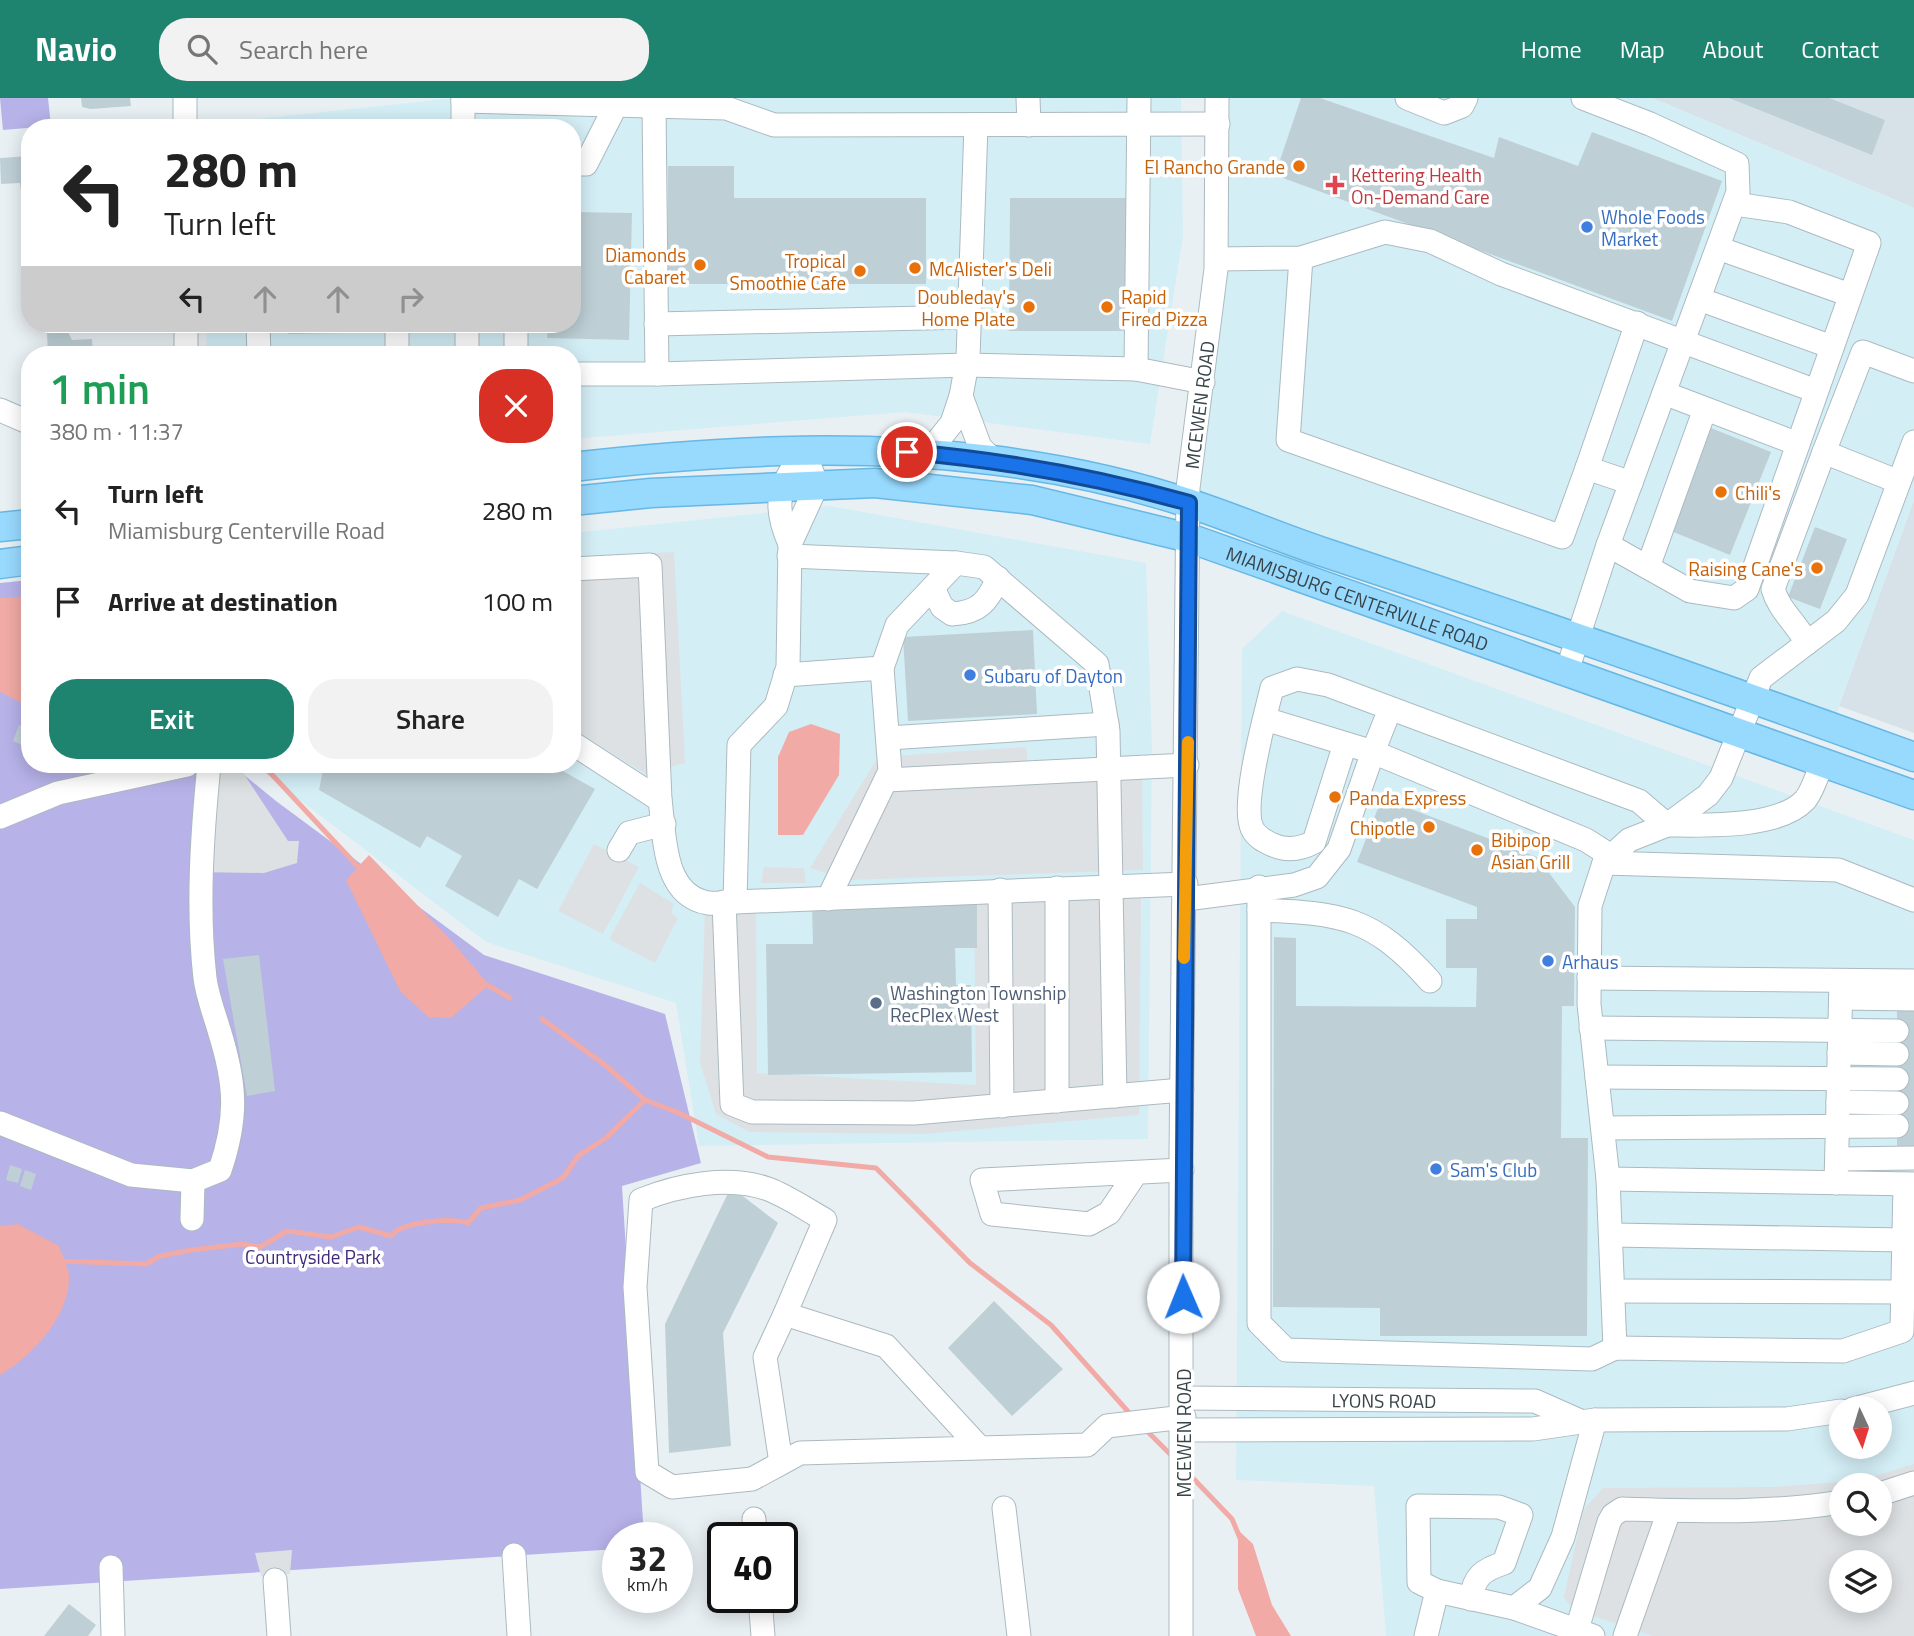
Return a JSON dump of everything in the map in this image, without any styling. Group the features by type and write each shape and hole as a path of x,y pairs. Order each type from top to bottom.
{"main road":[{"name":"MIAMISBURG CENTERVILLE ROAD","path":"581,466 639,459 804,451 928,453 993,460 1103,479 1189,503 1325,553 1751,697 1914,757"},
{"name":"MIAMISBURG CENTERVILLE ROAD","path":"581,500 651,493 876,483 1032,500 1189,538 1738,730 1914,795"},
{"path":"0,527 21,525"},
{"path":"0,564 21,562"}],"street":[{"path":"185,98 185,119"},
{"path":"1028,98 1029,125"},
{"path":"1136,369 1139,98"},
{"name":"MCEWEN ROAD","path":"1181,1636 1184,1415 1182,1090 1189,503 1190,462 1203,382 1217,259 1217,98"},
{"path":"1407,98 1444,113 1462,106 1465,98"},
{"path":"1567,671 1608,545 1738,192 1737,164 1650,124 1583,98"},
{"path":"463,119 463,100 521,100 726,108 774,125 1218,124"},
{"path":"581,164 586,164 617,105"},
{"path":"654,106 657,374"},
{"path":"928,453 952,423 967,365 976,125"},
{"path":"1608,545 1690,591 1734,598 1747,589 1868,243 1789,212 1735,204"},
{"path":"1217,259 1301,258 1385,232 1430,241 1501,274 1816,391"},
{"path":"1718,248 1850,295"},
{"path":"1301,258 1289,440 1562,537 1637,323"},
{"path":"1699,299 1832,347"},
{"path":"656,324 969,317"},
{"path":"1807,643 1792,618 1779,607 1773,589 1863,352 1914,370"},
{"path":"581,374 967,365 1136,369 1203,382"},
{"path":"1664,393 1798,444"},
{"path":"961,396 980,447 993,460"},
{"path":"0,410 21,420"},
{"path":"1648,567 1705,410"},
{"path":"1615,1348 1608,1179 1591,1028 1590,906 1607,860 1629,840 1667,825 1708,795 1721,778 1751,697 1761,678 1836,621 1857,595 1914,442"},
{"path":"789,550 817,485 804,451"},
{"path":"804,451 780,487 782,527 789,550 785,675 776,706 739,745 730,902 732,1104 752,1112 900,1113 1182,1090"},
{"path":"1824,452 1899,482"},
{"path":"1587,468 1631,483"},
{"path":"789,550 984,567 1097,664 1107,724 1109,768 1115,1096"},
{"path":"828,900 890,771 882,668 897,625 956,563"},
{"path":"581,569 650,565 660,800 670,865 676,882 690,895 707,903 828,900 1113,885 1259,899 1354,920 1402,951 1430,981"},
{"path":"933,587 942,607 952,614 968,613 989,598 998,578"},
{"path":"785,675 882,668"},
{"path":"1345,744 1318,837 1303,848 1280,848 1265,820 1264,791 1272,737 1265,719 1272,688 1297,679 1328,685 1639,801 1667,825 1720,825 1787,813 1805,800 1823,761"},
{"path":"1259,899 1317,877 1339,849 1390,709"},
{"path":"1265,719 1373,752 1586,840 1607,860 1839,870 1914,900"},
{"path":"888,738 1107,724"},
{"path":"581,749 660,800"},
{"path":"886,780 1187,765"},
{"path":"0,817 34,800 67,790 149,773"},
{"path":"0,1123 131,1175 193,1181 220,1170 232,1136 234,1089 205,983 202,952 201,892 208,773"},
{"path":"619,850 629,832 664,824"},
{"path":"1057,888 1057,1101"},
{"path":"1000,890 1002,1106"},
{"path":"1259,899 1259,1323 1286,1350 1592,1359 1615,1348 1843,1352 1902,1331 1904,1240 1910,1184 1608,1179"},
{"path":"1589,978 1841,989 1914,999"},
{"path":"1841,989 1914,981"},
{"path":"1836,1183 1841,989"},
{"path":"1591,1028 1896,1031"},
{"path":"1839,1053 1897,1054"},
{"path":"1597,1077 1897,1079"},
{"path":"1838,1102 1897,1103"},
{"path":"1603,1128 1897,1126"},
{"path":"1837,1159 1914,1158"},
{"path":"1136,1173 1109,1213 1089,1224 992,1214 982,1180 1182,1170"},
{"path":"192,1219 193,1181"},
{"path":"781,1463 765,1357 825,1220 768,1188 721,1181 660,1193 641,1200 635,1287 647,1472 672,1487 752,1479 781,1463 800,1452 1087,1445 1107,1426 1184,1415"},
{"path":"1612,1235 1904,1240"},
{"path":"1613,1291 1903,1292"},
{"path":"785,1314 886,1346 980,1448"},
{"path":"1892,1399 1914,1393"},
{"name":"LYONS ROAD","path":"1184,1415 1535,1401 1588,1420"},
{"name":"LYONS ROAD","path":"1184,1415 1533,1429 1588,1420 1787,1419 1829,1413"},
{"path":"1514,1608 1540,1588 1563,1537 1588,1420"},
{"path":"1892,1490 1914,1483"},
{"path":"1471,1599 1473,1583 1479,1574 1504,1563 1521,1515 1499,1507 1418,1506 1419,1582 1437,1591 1471,1599 1514,1608 1582,1634 1613,1514 1622,1509 1669,1511 1808,1508 1829,1504"},
{"path":"1004,1508 1019,1636"},
{"path":"1625,1636 1669,1511"},
{"path":"514,1555 519,1636"},
{"path":"111,1567 113,1636"},
{"path":"275,1580 279,1636"},
{"path":"1426,1636 1437,1591"},
{"path":"761,1613 763,1636"}],"shaded area":[{"path":"455,98 1181,98 1183,236 1150,444 905,412 581,438 581,346 207,346 206,333 581,333 581,119 257,119"},
{"path":"1217,98 1652,98 1914,208 1914,500 1839,706 1834,728 1483,605 1188,488 1212,319"},
{"path":"1652,98 1914,98 1914,208 1898,201"},
{"path":"1914,500 1914,733 1839,706"},
{"path":"830,506 1146,563 1152,747 1148,1139 699,1146 676,1003 486,942 264,773 581,773 581,532"},
{"path":"674,552 685,763 670,767 669,788 581,734 581,557"},
{"path":"21,597 21,702 0,692 0,598"},
{"path":"1282,611 1914,840 1914,1636 1386,1636 1374,1486 1236,1480 1242,649"},
{"path":"811,724 840,734 839,775 803,835 778,835 778,757 789,732"},
{"path":"1026,747 1028,763 1142,756 1143,870 849,880 810,868 878,757"},
{"path":"208,773 243,773 288,841 299,841 297,863 264,873 192,872 197,778"},
{"path":"594,844 639,867 603,934 558,911"},
{"path":"369,855 449,938 489,985 451,1018 428,1017 400,991 346,880"},
{"path":"764,867 804,868 806,883 761,883"},
{"path":"640,883 674,904 671,913 678,918 655,963 609,939"},
{"path":"1141,893 1139,1115 924,1134 749,1132 716,1114 700,1063 705,909 756,908 757,1073 976,1085 974,897"},
{"path":"18,1224 59,1246 69,1273 68,1291 56,1320 47,1333 24,1357 0,1375 0,1226"},
{"path":"1914,1464 1914,1636 1653,1636 1572,1609 1564,1597 1583,1510 1603,1488 1774,1487 1829,1483 1829,1536 1892,1536 1892,1473 1885,1473"},
{"path":"1238,1530 1253,1544 1272,1605 1291,1636 1256,1636 1238,1589"},
{"path":"292,1550 290,1574 261,1576 255,1553"}],"green space":[{"path":"0,98 48,98 50,119 21,119 21,128 3,130"},
{"name":"Countryside Park","path":"21,581 21,773 242,773 484,955 665,1014 701,1163 622,1186 643,1522 602,1522 602,1550 0,1589 0,583"}],"building":[{"path":"81,98 130,98 131,106 91,109 82,107"},
{"path":"1301,98 1320,98 1494,158 1499,137 1578,166 1592,132 1722,181 1672,321 1275,175"},
{"path":"1729,98 1829,98 1885,120 1872,155"},
{"path":"21,157 21,190 20,183 1,184 0,158"},
{"path":"668,166 734,166 734,198 926,198 926,284 668,284"},
{"path":"1010,198 1129,198 1128,331 1009,331"},
{"path":"581,212 632,213 629,340 547,338 547,333 581,333"},
{"path":"47,333 68,333 72,340 92,339 92,346 48,346"},
{"name":"Chili's","path":"1711,428 1771,452 1730,555 1671,531"},
{"name":"Raising Cane's","path":"1815,527 1847,539 1820,609 1788,597"},
{"name":"Subaru of Dayton","path":"1033,630 1037,714 908,721 903,637"},
{"path":"19,725 21,726 21,744 13,741"},
{"path":"322,773 566,773 595,789 537,889 519,879 498,917 445,886 462,856 427,836 420,848 319,790"},
{"path":"1382,798 1537,857 1575,907 1574,1006 1562,1006 1561,1138 1588,1138 1587,1336 1380,1336 1380,1308 1273,1307 1274,937 1296,938 1296,1006 1476,1007 1477,968 1446,968 1446,919 1477,919 1477,907 1357,862"},
{"path":"977,903 977,948 955,948 956,985 971,985 972,1072 768,1075 766,944 813,944 812,906"},
{"path":"259,955 275,1091 247,1096 223,959"},
{"path":"1897,1003 1914,1003 1914,1147 1897,1147"},
{"path":"10,1165 22,1169 18,1183 6,1180"},
{"path":"25,1170 36,1174 31,1190 20,1186"},
{"path":"731,1187 778,1223 723,1333 731,1446 669,1453 665,1324"},
{"path":"994,1301 1063,1369 1012,1416 948,1348"},
{"path":"69,1604 96,1625 88,1636 44,1636"}],"waterway":[{"path":"270,773 361,870"},
{"path":"482,982 510,998"},
{"path":"542,1019 605,1065 645,1100 679,1113 768,1157 876,1168 970,1263 1051,1325 1132,1416"},
{"path":"59,1261 146,1264 160,1256 192,1250 242,1244 260,1247 287,1231 331,1237 359,1227 391,1236 416,1224 439,1221 468,1223 481,1208 520,1200 563,1178 578,1156 606,1138 645,1100"},
{"path":"1144,1428 1174,1458"},
{"path":"1188,1473 1232,1519 1240,1538"}],"slow traffic":[{"path":"1184,958 1188,742"}],"place":[{"name":"El Rancho Grande","path":"1299,166"},
{"name":"Kettering Health On-Demand Care","path":"1335,185"},
{"name":"Whole Foods Market","path":"1587,227"},
{"name":"Diamonds Cabaret","path":"700,265"},
{"name":"McAlister's Deli","path":"915,268"},
{"name":"Tropical Smoothie Cafe","path":"860,271"},
{"name":"Doubleday's Home Plate","path":"1029,307"},
{"name":"Rapid Fired Pizza","path":"1107,307"},
{"name":"Chili's","path":"1721,492"},
{"name":"Raising Cane's","path":"1817,568"},
{"name":"Subaru of Dayton","path":"970,675"},
{"name":"Panda Express","path":"1335,797"},
{"name":"Chipotle","path":"1429,827"},
{"name":"Bibipop Asian Grill","path":"1477,850"},
{"name":"Arhaus","path":"1548,961"},
{"name":"Washington Township RecPlex West","path":"876,1003"},
{"name":"Sam's Club","path":"1436,1169"}],"route":[{"path":"907,452 993,460 1103,479 1189,503 1181,1155 1183,1297"}]}
